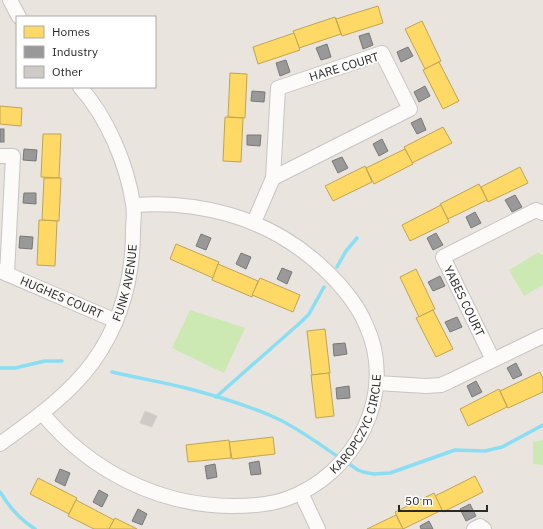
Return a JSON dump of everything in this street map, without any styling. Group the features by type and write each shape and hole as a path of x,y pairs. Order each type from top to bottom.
{"street":[{"path":"10,0 18,16"},
{"name":"HARE COURT","path":"254,222 273,178 278,88 382,53 410,109 273,178"},
{"name":"FUNK AVENUE","path":"0,444 65,393 93,361 104,345 116,321 123,304 131,270 134,205 130,186 112,135 101,114 81,88"},
{"name":"HUGHES COURT","path":"0,156 13,156 4,272 116,321"},
{"name":"KAROPCZYC CIRCLE","path":"42,412 72,444 117,477 160,495 203,504 227,506 272,503 301,493 322,480 337,467 356,445 363,431 376,392 375,357 370,334 348,296 327,272 306,253 254,222 223,212 191,206 160,204 134,205"},
{"name":"YABES COURT","path":"493,360 443,257 536,210 543,212"},
{"path":"376,383 426,386 441,385 543,336"},
{"path":"301,493 318,529"},
{"path":"474,529 480,526 484,529"}],"green space":[{"path":"539,252 541,255 543,254 543,285 524,296 509,270"},
{"path":"190,310 245,328 224,373 172,348"},
{"path":"543,440 543,465 533,464 533,442"}],"building: Homes":[{"path":"378,6 383,23 342,36 336,19"},
{"path":"335,17 341,34 299,48 293,31"},
{"path":"422,21 441,61 425,69 405,29"},
{"path":"294,33 300,50 258,64 253,47"},
{"path":"439,62 459,101 443,109 423,70"},
{"path":"230,73 247,74 245,118 228,117"},
{"path":"0,106 22,108 21,126 0,124"},
{"path":"225,117 243,118 241,162 223,161"},
{"path":"443,127 452,143 412,163 404,147"},
{"path":"43,134 61,134 59,178 41,177"},
{"path":"405,149 413,164 374,184 366,168"},
{"path":"365,166 372,182 333,201 325,186"},
{"path":"520,167 528,183 488,202 481,187"},
{"path":"44,178 61,178 59,221 42,220"},
{"path":"479,184 487,200 448,219 440,204"},
{"path":"441,205 449,222 410,241 402,225"},
{"path":"39,220 57,221 55,266 37,265"},
{"path":"176,244 219,262 213,278 170,259"},
{"path":"218,264 258,281 252,297 212,280"},
{"path":"416,269 435,309 419,317 400,277"},
{"path":"260,278 300,295 293,312 252,295"},
{"path":"433,310 453,349 436,357 416,318"},
{"path":"325,329 330,373 312,375 307,331"},
{"path":"540,372 543,379 543,392 508,408 500,391"},
{"path":"329,373 334,416 316,418 311,375"},
{"path":"499,389 507,407 468,426 460,409"},
{"path":"273,437 275,454 232,459 229,442"},
{"path":"229,440 231,458 188,462 186,445"},
{"path":"475,476 483,492 443,512 435,496"},
{"path":"38,478 77,498 69,514 30,494"},
{"path":"434,493 442,510 403,529 395,512"},
{"path":"76,500 114,520 109,529 94,529 68,516"},
{"path":"396,515 403,529 367,529"},
{"path":"115,518 137,529 109,529"}],"building: Industry":[{"path":"369,33 373,45 363,49 359,36"},
{"path":"327,44 331,57 321,60 316,48"},
{"path":"408,47 413,56 401,62 397,52"},
{"path":"286,60 290,72 280,76 276,63"},
{"path":"425,86 430,96 419,102 414,92"},
{"path":"252,91 265,92 264,102 251,101"},
{"path":"421,118 426,130 417,134 411,123"},
{"path":"0,129 4,129 4,142 0,142"},
{"path":"247,135 261,135 260,146 247,145"},
{"path":"382,139 388,151 379,156 373,144"},
{"path":"24,149 37,150 36,161 23,160"},
{"path":"342,157 348,168 338,173 332,161"},
{"path":"24,193 36,193 36,204 23,203"},
{"path":"515,195 522,207 512,212 505,200"},
{"path":"475,212 481,223 471,228 466,217"},
{"path":"436,233 443,245 433,250 427,238"},
{"path":"201,234 211,238 206,250 196,246"},
{"path":"20,236 33,237 32,249 19,248"},
{"path":"241,253 251,257 246,269 236,264"},
{"path":"282,268 292,272 287,284 277,279"},
{"path":"440,276 445,286 433,291 428,282"},
{"path":"457,317 462,327 450,332 445,322"},
{"path":"345,343 347,354 334,356 333,344"},
{"path":"516,363 522,375 513,379 507,368"},
{"path":"476,381 482,392 472,397 467,386"},
{"path":"349,386 350,398 337,399 336,388"},
{"path":"259,461 261,474 251,475 249,463"},
{"path":"215,464 217,477 207,479 205,466"},
{"path":"60,469 70,473 65,486 55,481"},
{"path":"99,490 108,495 102,507 93,502"},
{"path":"470,504 476,516 466,521 460,509"},
{"path":"138,509 147,514 142,525 132,521"},
{"path":"429,521 433,529 421,529 420,526"}],"building: Other":[{"path":"145,411 157,416 152,427 140,423"}],"waterway":[{"path":"337,267 346,251 357,238"},
{"path":"216,397 309,314 324,287"},
{"path":"0,368 15,368 45,361 62,361"},
{"path":"112,372 186,388 254,409 292,426 340,458"},
{"path":"345,461 363,472 374,474 390,473 455,450 485,451 502,447 543,425"},
{"path":"0,492 16,513 35,529"}]}
